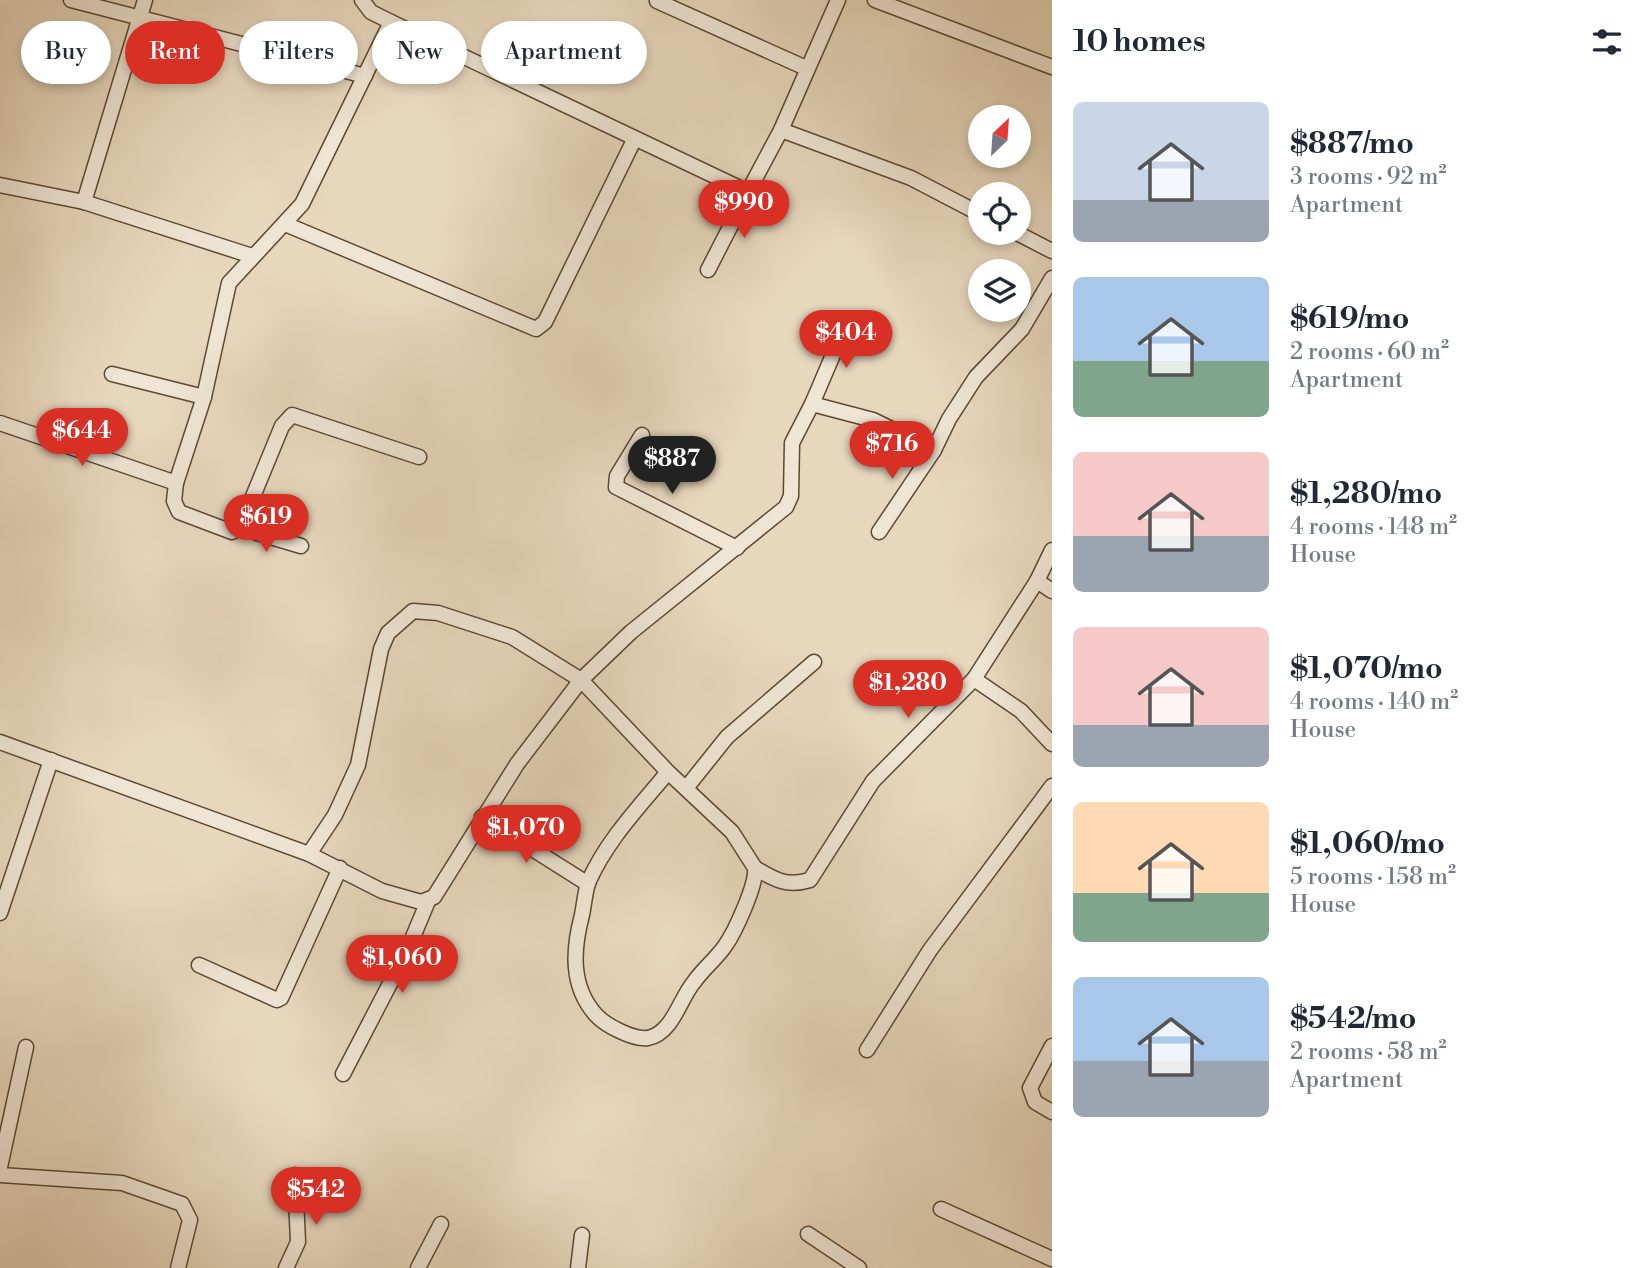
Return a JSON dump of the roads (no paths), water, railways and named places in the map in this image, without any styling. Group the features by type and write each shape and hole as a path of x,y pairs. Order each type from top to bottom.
{"street":[{"path":"71,0 365,76"},
{"path":"84,202 145,0"},
{"path":"362,0 371,12 389,21"},
{"path":"708,270 781,130 838,0"},
{"path":"875,0 1052,67"},
{"path":"657,1 806,68"},
{"path":"467,58 634,140 748,192"},
{"path":"372,61 313,187 285,224 252,256 229,284 204,397 176,483 174,501 179,512 232,532 240,528 282,426 292,415 419,457"},
{"path":"781,130 911,178 968,208"},
{"path":"285,224 536,329 545,322 634,140"},
{"path":"0,185 84,202 252,256"},
{"path":"1031,240 1052,251"},
{"path":"879,532 934,450 949,419 976,377 1022,329 1052,278"},
{"path":"343,1074 408,949 428,901 434,897 517,764 581,680 631,632 786,507 790,496 792,443 812,404 847,321"},
{"path":"112,374 204,397"},
{"path":"812,404 873,421 934,450"},
{"path":"0,422 176,483"},
{"path":"642,435 617,476 616,487 737,548"},
{"path":"240,528 301,546"},
{"path":"309,854 335,815 358,765 381,649 388,633 412,611 438,613 512,637 581,680 668,772 732,832 755,868 782,883 795,885 810,880 873,781 974,679 1037,582 1052,550"},
{"path":"1037,582 1052,591"},
{"path":"687,787 734,731 814,662"},
{"path":"974,679 1021,711 1052,744"},
{"path":"0,743 309,854 382,891 406,900 428,901"},
{"path":"0,913 51,760"},
{"path":"668,772 626,823 588,884 574,942 580,988 586,1004 599,1019 643,1038 652,1037 670,1021 693,983 727,943 752,888 755,868"},
{"path":"867,1050 930,950 1052,786"},
{"path":"482,817 588,884"},
{"path":"199,965 262,995 277,1000 281,998 340,868"},
{"path":"1052,1046 1030,1088 1035,1102 1052,1112"},
{"path":"0,1167 26,1048"},
{"path":"0,1175 122,1183 182,1204 190,1220 178,1268"},
{"path":"286,1268 298,1242 295,1175"},
{"path":"941,1209 1052,1259"},
{"path":"418,1268 441,1224"},
{"path":"808,1234 859,1268"},
{"path":"578,1268 582,1236"}]}
